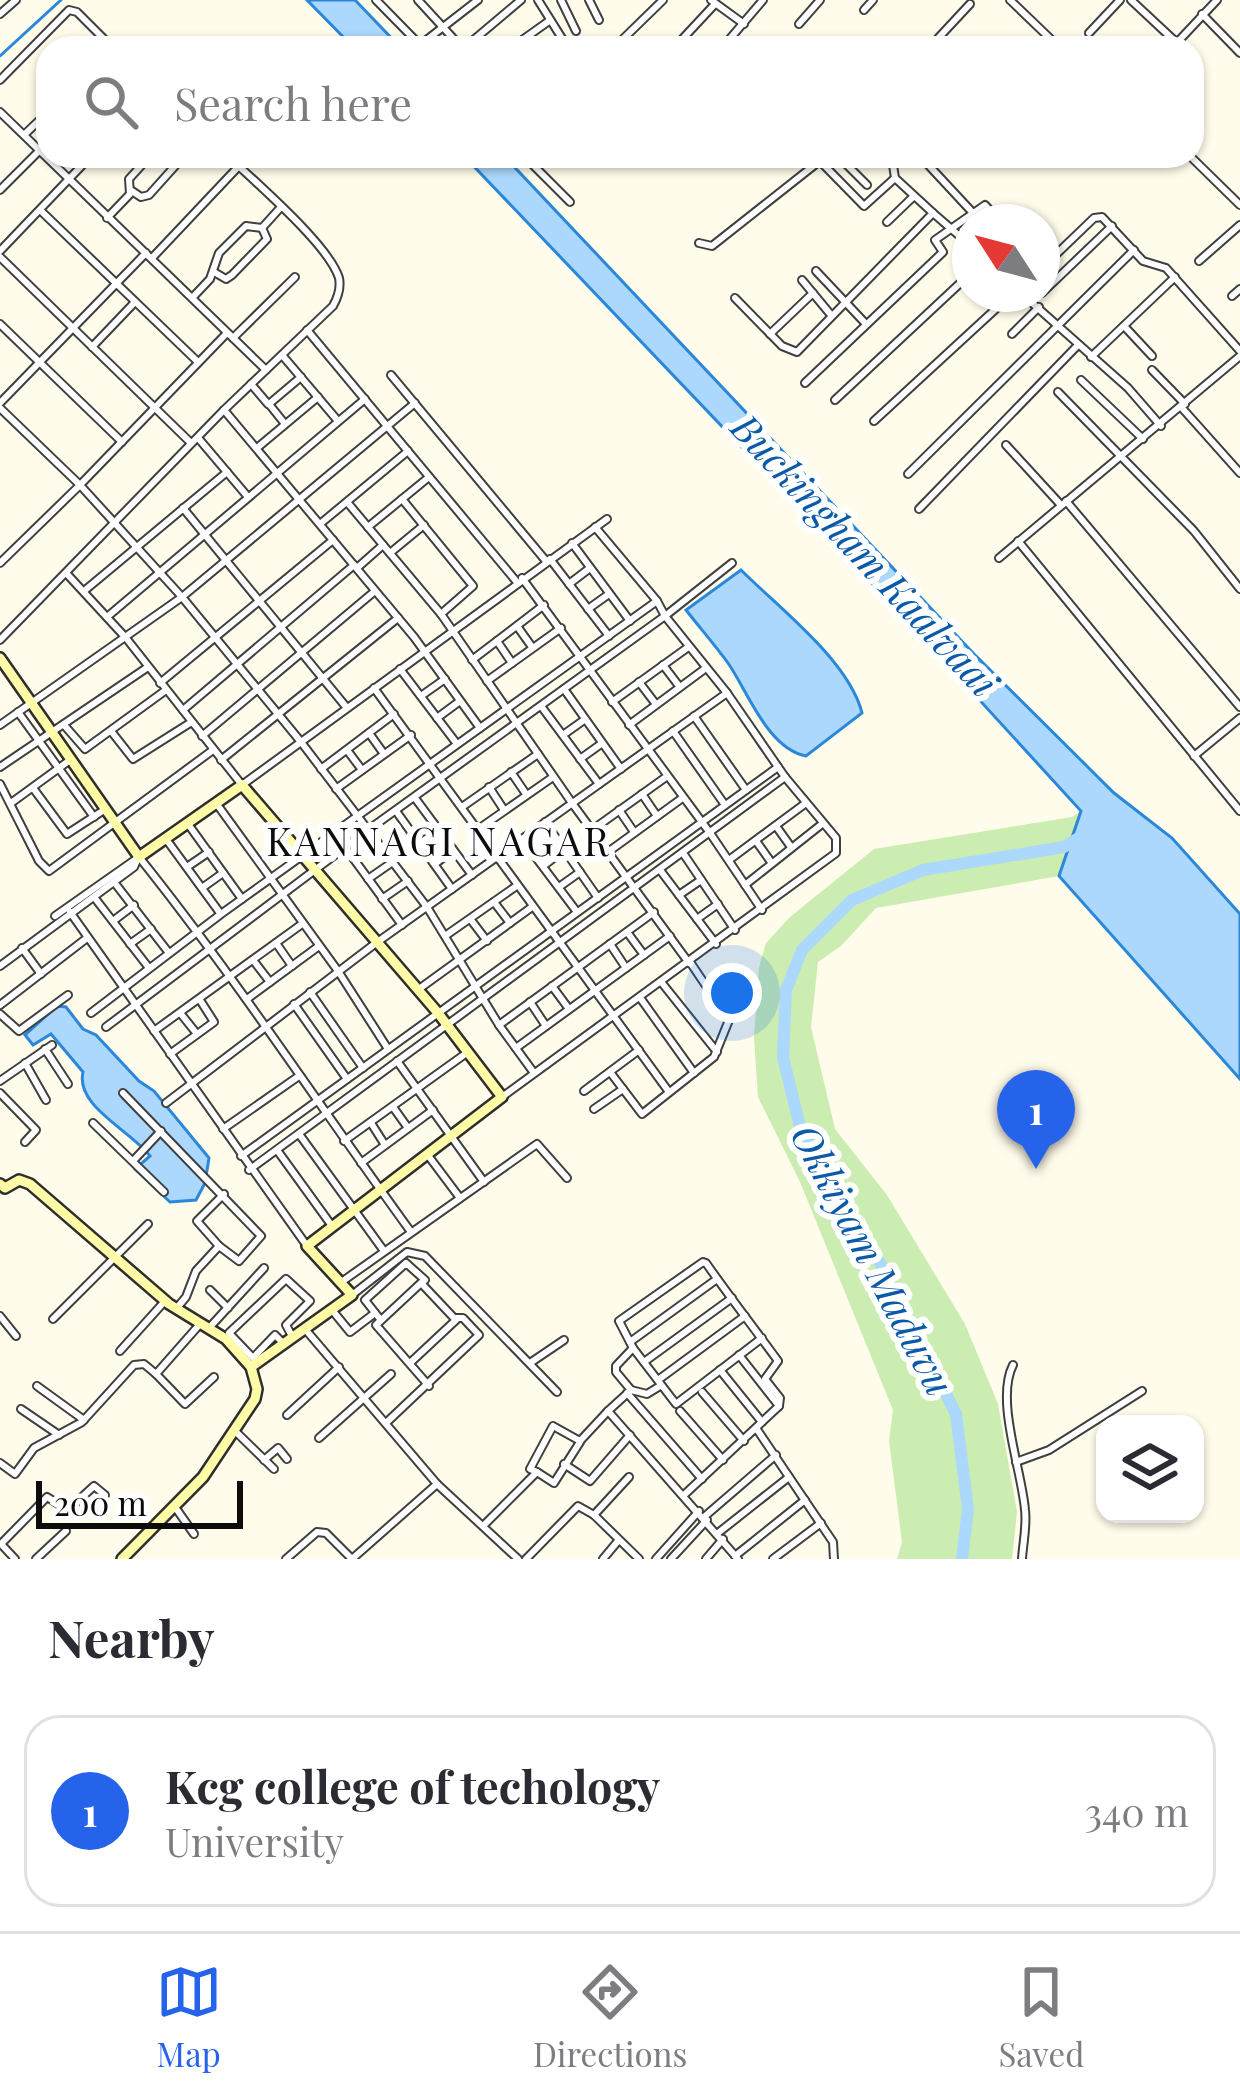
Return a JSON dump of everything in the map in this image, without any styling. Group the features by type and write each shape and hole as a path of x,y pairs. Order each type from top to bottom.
{"street":[{"path":"0,14 16,0"},
{"path":"376,0 412,36"},
{"path":"418,0 451,36"},
{"path":"433,36 478,0"},
{"path":"478,36 521,0"},
{"path":"538,0 557,36"},
{"path":"562,0 576,31"},
{"path":"590,0 599,20"},
{"path":"626,36 663,0"},
{"path":"735,36 763,0"},
{"path":"799,24 820,0"},
{"path":"864,10 873,0"},
{"path":"1010,0 1047,36"},
{"path":"1020,10 1029,0"},
{"path":"1089,33 1120,0"},
{"path":"1132,0 1166,36"},
{"path":"1182,36 1217,0"},
{"path":"684,36 713,2 744,24"},
{"path":"940,36 970,4"},
{"path":"43,36 69,10 101,36"},
{"path":"1202,14 1240,52"},
{"path":"528,36 549,21"},
{"path":"0,80 36,43"},
{"path":"0,112 36,146"},
{"path":"24,135 36,122"},
{"path":"0,190 36,154"},
{"path":"58,168 266,370"},
{"path":"80,168 0,254 152,407 196,441 248,497"},
{"path":"139,168 129,179 132,191 141,197 149,195 173,168"},
{"path":"237,168 72,328 0,406 115,521 302,742 427,907 534,1073"},
{"path":"0,640 224,410 333,306 339,280 300,225 241,168"},
{"path":"536,168 570,202"},
{"path":"699,243 712,246 808,168"},
{"path":"829,168 864,206 895,178"},
{"path":"850,168 867,185"},
{"path":"893,168 895,178 913,197 952,228"},
{"path":"931,168 965,204"},
{"path":"1202,168 1240,205"},
{"path":"107,218 132,191"},
{"path":"887,222 913,197"},
{"path":"262,228 280,207"},
{"path":"40,210 198,362"},
{"path":"735,298 770,334 797,352 933,213"},
{"path":"999,558 1161,426 1240,353 1166,268 1143,261 1102,217 1094,218 1060,249"},
{"path":"193,298 214,272 218,253 239,230 250,224 262,228"},
{"path":"1199,261 1240,225"},
{"path":"1060,277 1112,226"},
{"path":"214,272 226,279 232,275 266,239 262,228"},
{"path":"805,383 943,252 935,241 952,232"},
{"path":"908,474 1134,250"},
{"path":"816,271 866,324"},
{"path":"0,563 198,362 295,277"},
{"path":"1091,357 1175,277"},
{"path":"802,280 831,315"},
{"path":"1232,296 1240,290"},
{"path":"835,400 952,291"},
{"path":"770,334 813,293"},
{"path":"92,347 136,301"},
{"path":"874,421 992,312"},
{"path":"1012,334 1030,312"},
{"path":"1044,312 1128,388 1161,426"},
{"path":"0,324 122,442"},
{"path":"1124,326 1152,356"},
{"path":"308,330 429,477 544,605 762,910"},
{"path":"919,509 1078,345"},
{"path":"282,355 339,421"},
{"path":"1153,370 1240,473"},
{"path":"392,375 609,636"},
{"path":"268,404 301,377"},
{"path":"1081,380 1142,440"},
{"path":"251,384 285,424"},
{"path":"1058,392 1194,532 1240,589"},
{"path":"256,448 318,397"},
{"path":"107,616 365,399"},
{"path":"0,725 182,597 415,403"},
{"path":"224,410 398,618 480,728"},
{"path":"1006,445 1063,502 1240,707"},
{"path":"320,524 408,452"},
{"path":"84,591 227,472"},
{"path":"368,527 429,477"},
{"path":"402,500 473,586 442,614"},
{"path":"347,502 442,614 729,1020 717,1052 642,1114 610,1072"},
{"path":"183,508 347,708"},
{"path":"55,916 607,519"},
{"path":"391,553 424,525"},
{"path":"307,1246 836,853 836,838 785,777 657,601 595,527"},
{"path":"64,725 85,749 333,540"},
{"path":"1018,541 1240,811"},
{"path":"572,543 630,621"},
{"path":"182,711 383,545"},
{"path":"106,1027 732,563"},
{"path":"569,584 590,568"},
{"path":"67,574 126,638 190,723 448,1025 502,1097"},
{"path":"202,736 375,591"},
{"path":"588,609 609,594"},
{"path":"92,1013 220,914 657,601"},
{"path":"472,660 544,605"},
{"path":"221,760 398,618"},
{"path":"517,626 533,648"},
{"path":"487,681 561,628"},
{"path":"497,641 512,663"},
{"path":"612,702 688,647"},
{"path":"0,658 70,760 99,813"},
{"path":"663,665 680,687"},
{"path":"0,767 148,667"},
{"path":"629,724 706,668"},
{"path":"400,669 457,744"},
{"path":"421,695 445,680"},
{"path":"640,682 656,705"},
{"path":"374,688 669,1092"},
{"path":"564,689 621,769"},
{"path":"166,1103 376,943 728,693"},
{"path":"436,718 460,701"},
{"path":"541,706 598,784"},
{"path":"18,712 58,769 115,825 210,946 268,1025 324,1115 411,1232"},
{"path":"321,769 394,714"},
{"path":"694,716 746,790"},
{"path":"1194,756 1240,718"},
{"path":"562,735 585,719"},
{"path":"130,770 134,759 190,723"},
{"path":"111,731 134,759"},
{"path":"674,731 725,806"},
{"path":"369,733 384,754"},
{"path":"336,789 411,735"},
{"path":"580,759 602,743"},
{"path":"0,784 39,861 49,871 213,750"},
{"path":"347,750 362,770"},
{"path":"461,807 538,754"},
{"path":"11,802 70,760"},
{"path":"241,1156 778,767"},
{"path":"511,772 526,795"},
{"path":"477,830 553,776"},
{"path":"592,830 666,777"},
{"path":"249,1170 785,777"},
{"path":"33,788 67,834 99,813"},
{"path":"490,788 505,811"},
{"path":"642,794 657,817"},
{"path":"415,798 472,875"},
{"path":"608,852 681,799"},
{"path":"216,803 338,971 388,1049"},
{"path":"728,860 806,803"},
{"path":"619,810 634,833"},
{"path":"396,811 452,889"},
{"path":"545,822 598,898"},
{"path":"188,823 242,899"},
{"path":"745,885 822,824"},
{"path":"776,826 791,848"},
{"path":"420,844 439,830"},
{"path":"166,838 220,914"},
{"path":"522,839 577,912"},
{"path":"755,841 772,863"},
{"path":"344,847 402,925"},
{"path":"435,864 453,850"},
{"path":"543,866 564,850"},
{"path":"187,867 208,852"},
{"path":"682,852 736,929"},
{"path":"0,966 134,867 139,857"},
{"path":"368,879 394,861"},
{"path":"659,869 716,944"},
{"path":"559,887 580,872"},
{"path":"202,888 224,873"},
{"path":"679,896 701,880"},
{"path":"382,899 408,881"},
{"path":"114,882 169,953"},
{"path":"445,936 517,886"},
{"path":"94,897 149,968"},
{"path":"494,902 510,923"},
{"path":"697,919 718,904"},
{"path":"113,921 134,905"},
{"path":"418,989 532,908"},
{"path":"70,912 249,1170 352,1295"},
{"path":"499,1025 654,913"},
{"path":"470,919 487,941"},
{"path":"154,1031 303,923"},
{"path":"130,944 151,929"},
{"path":"627,932 644,955"},
{"path":"516,1048 670,936"},
{"path":"68,995 20,1031 0,1010 88,937"},
{"path":"276,943 292,966"},
{"path":"610,944 626,968"},
{"path":"247,999 320,946"},
{"path":"22,949 41,974"},
{"path":"253,960 270,982"},
{"path":"662,983 717,1052"},
{"path":"552,986 569,1009"},
{"path":"310,992 363,1068"},
{"path":"641,999 694,1073"},
{"path":"170,1054 214,1022 200,1000"},
{"path":"530,1003 546,1026"},
{"path":"294,1004 347,1079"},
{"path":"181,1014 197,1034"},
{"path":"314,1032 331,1021"},
{"path":"328,1054 346,1042"},
{"path":"0,1080 48,1047 68,1084"},
{"path":"584,1090 639,1050"},
{"path":"344,1141 468,1052"},
{"path":"397,1061 484,1182"},
{"path":"26,1063 46,1100"},
{"path":"222,1130 299,1076"},
{"path":"594,1109 623,1089"},
{"path":"0,1093 36,1130 25,1142"},
{"path":"123,1093 224,1194 261,1236 239,1261 197,1221 224,1194"},
{"path":"392,1106 408,1128"},
{"path":"361,1163 433,1110"},
{"path":"370,1122 385,1145"},
{"path":"93,1123 164,1192"},
{"path":"133,1161 161,1131"},
{"path":"298,1134 384,1251"},
{"path":"340,1283 537,1144 567,1178"},
{"path":"277,1150 332,1226"},
{"path":"427,1154 460,1198"},
{"path":"0,1184 5,1188 20,1180 30,1184 165,1301 205,1326 251,1367 255,1399 203,1478 122,1559"},
{"path":"53,1318 148,1224"},
{"path":"176,1309 187,1297 196,1270 220,1246"},
{"path":"251,1367 407,1252 425,1256 557,1392"},
{"path":"684,1495 779,1406 780,1398 765,1379 778,1360 762,1338 746,1316 732,1298 701,1262 619,1321 676,1404 762,1338"},
{"path":"378,1316 364,1300 406,1263 478,1338 388,1422"},
{"path":"156,1374 264,1268"},
{"path":"332,1310 350,1332 437,1269"},
{"path":"286,1279 310,1300 275,1335 254,1358 229,1333 286,1279"},
{"path":"702,1480 629,1392 616,1366 632,1345 717,1279"},
{"path":"210,1290 228,1308"},
{"path":"644,1362 732,1298"},
{"path":"120,1351 165,1301"},
{"path":"0,1316 16,1336"},
{"path":"378,1316 376,1324 429,1385"},
{"path":"580,1441 554,1426 530,1469 554,1483 580,1441 629,1392 647,1394 746,1316"},
{"path":"410,1364 459,1318"},
{"path":"286,1325 288,1341"},
{"path":"305,1329 437,1484 522,1559 572,1508 584,1508 594,1515 638,1559"},
{"path":"275,1335 288,1341"},
{"path":"530,1364 564,1340"},
{"path":"739,1355 779,1406"},
{"path":"0,1463 15,1474 34,1448 84,1420 134,1365 144,1364 185,1404 214,1377"},
{"path":"1013,1365 1007,1381 1026,1511 1022,1559"},
{"path":"287,1415 339,1367"},
{"path":"720,1370 821,1523 834,1559"},
{"path":"320,1438 391,1373"},
{"path":"37,1386 84,1420"},
{"path":"1016,1462 1049,1450 1142,1391"},
{"path":"702,1392 744,1441"},
{"path":"21,1409 59,1435"},
{"path":"608,1412 736,1557 805,1500"},
{"path":"680,1412 723,1460"},
{"path":"234,1430 274,1469"},
{"path":"564,1464 590,1481 630,1435"},
{"path":"264,1460 278,1448 287,1459"},
{"path":"656,1559 776,1455"},
{"path":"483,1526 537,1472"},
{"path":"594,1515 629,1477"},
{"path":"706,1559 720,1536 789,1478"},
{"path":"286,1559 317,1532 326,1533 352,1559 437,1484"},
{"path":"15,1559 1,1544 47,1497 68,1510 96,1486 105,1495"},
{"path":"175,1507 194,1534"},
{"path":"671,1559 703,1516"},
{"path":"773,1559 821,1523"},
{"path":"36,1559 66,1531"},
{"path":"603,1559 618,1540"},
{"path":"821,1559 834,1549"}],"green space":[{"path":"1081,811 1059,876 876,908 841,946 818,962 811,1027 835,1129 887,1195 965,1324 998,1404 1017,1512 1012,1559 897,1559 902,1542 889,1441 893,1410 800,1182 758,1097 754,1038 759,967 766,943 790,917 874,849 1072,817"}],"water":[{"path":"307,0 355,0 390,36 342,36"},
{"name":"Buckingham Kaalvaai","path":"475,168 515,168 974,654 1114,793 1172,838 1240,914 1240,1079 1059,876 1081,811 898,611"},
{"path":"741,570 828,655 855,693 862,713 806,756 770,731 728,663 686,610"},
{"path":"57,1006 66,1007 83,1029 96,1035 154,1091 209,1158 196,1200 170,1202 135,1169 150,1156 95,1107 87,1096 83,1072 51,1034 33,1045 25,1035"}],"waterway":[{"path":"0,56 61,0"},
{"name":"Okkiyam Maduvu","path":"962,1559 968,1509 956,1414 884,1270 800,1127 783,1057 786,990 802,950 852,900 923,870 1064,847 1080,837"}],"place":[{"name":"Kcg college of techology","path":"1036,1169"}],"district":[{"name":"KANNAGI NAGAR","path":"439,840"}]}
